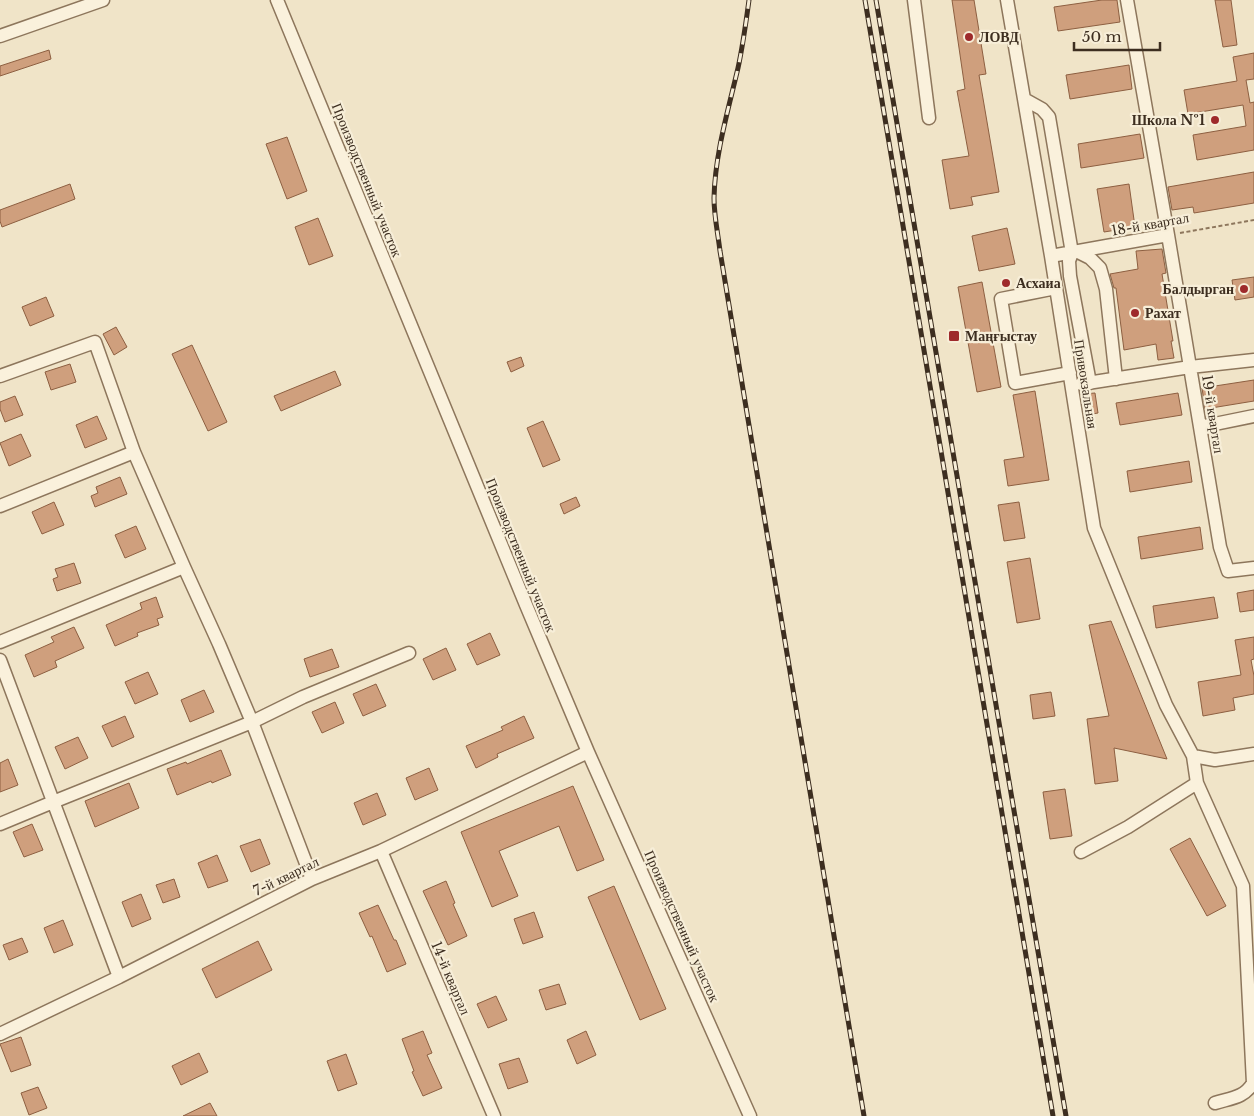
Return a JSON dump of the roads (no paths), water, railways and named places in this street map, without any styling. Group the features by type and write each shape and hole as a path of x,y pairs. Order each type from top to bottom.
{"street":[{"path":"0,36 103,0"},
{"name":"Производственный участок","path":"277,0 514,578 588,752 750,1116"},
{"path":"914,0 929,118"},
{"name":"Привокзальная","path":"1007,0 1051,256 1094,528 1166,705 1193,756 1197,783 1243,886"},
{"name":"19-й квартал","path":"1127,0 1220,547 1228,571 1254,568"},
{"path":"1024,98 1042,109 1049,117 1075,252 1069,261 1070,276 1090,383"},
{"name":"18-й квартал","path":"1051,256 1168,236"},
{"path":"1075,252 1090,258 1100,268 1106,289 1116,379"},
{"path":"1056,288 1001,299 1014,383 1070,373"},
{"path":"0,376 95,342 134,452 220,644 312,879"},
{"path":"1072,386 1190,366 1254,360"},
{"path":"1200,426 1254,416"},
{"path":"0,506 134,452"},
{"path":"0,642 184,567"},
{"path":"0,824 252,722 304,697 409,653"},
{"path":"0,660 119,977"},
{"name":"7-й квартал","path":"0,1034 119,977 312,879 381,851 588,752"},
{"path":"1193,756 1215,760 1254,754"},
{"path":"1081,852 1128,827 1197,783"},
{"name":"14-й квартал","path":"381,851 494,1116"},
{"path":"1243,886 1254,898"},
{"path":"1215,1103 1242,1095 1249,1090 1253,1082 1243,886"}],"railway":[{"path":"749,0 740,59 719,149 715,182 715,211 720,251 864,1116"},
{"path":"865,0 1053,1116"},
{"path":"876,0 1066,1116"}],"place":[{"name":"ЛОВД","path":"969,37"},
{"name":"Школа №1","path":"1215,120"},
{"name":"Асхаиа","path":"1006,283"},
{"name":"Балдырган","path":"1244,289"},
{"name":"Рахат","path":"1135,313"},
{"name":"Маңғыстау","path":"954,336"}]}
